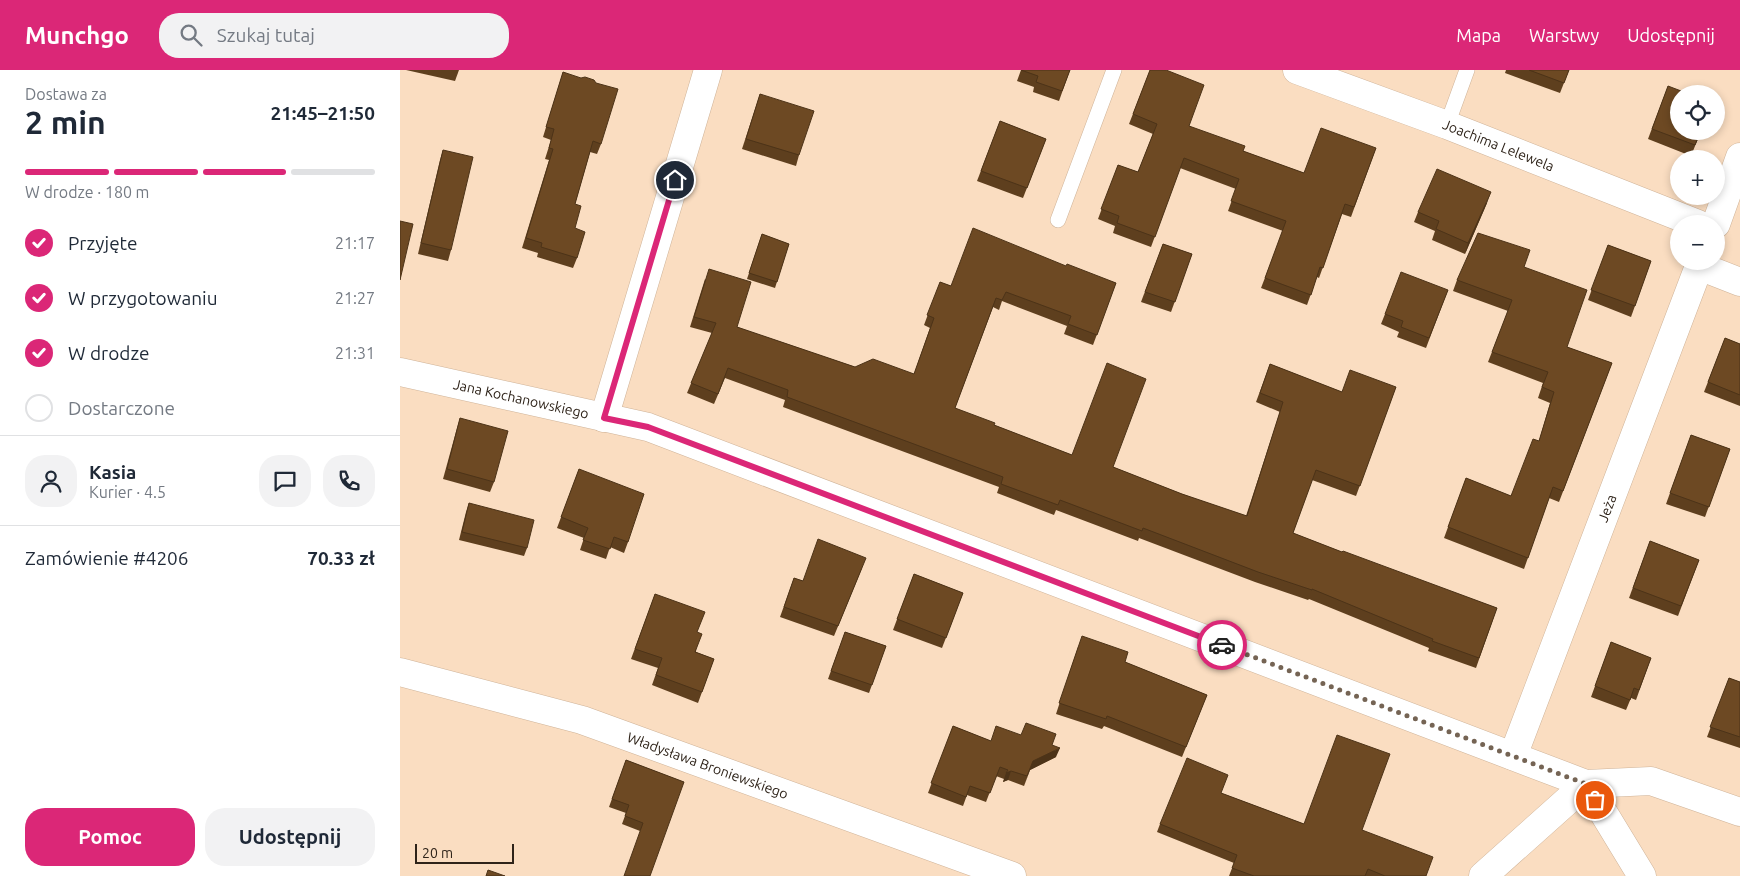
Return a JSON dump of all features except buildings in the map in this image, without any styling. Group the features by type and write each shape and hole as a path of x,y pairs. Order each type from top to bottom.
{"street":[{"path":"604,418 708,70"},
{"name":"Joachima Lelewela","path":"1297,70 1447,125 1675,215"},
{"path":"1719,215 1740,157"},
{"name":"Jeża","path":"1513,756 1698,270"},
{"path":"1713,270 1740,282"},
{"name":"Jana Kochanowskiego","path":"400,372 648,427 1586,784 1651,781 1740,812"},
{"name":"Władysława Broniewskiego","path":"400,672 582,720 1012,876"},
{"path":"1483,876 1586,784 1642,876"}],"lane":[{"path":"1058,220 1114,70"},
{"path":"1447,125 1467,70"}],"way so far":[{"path":"1222,645 1586,784 1595,800"}],"route":[{"path":"675,180 604,418 648,427 1222,645"}]}
